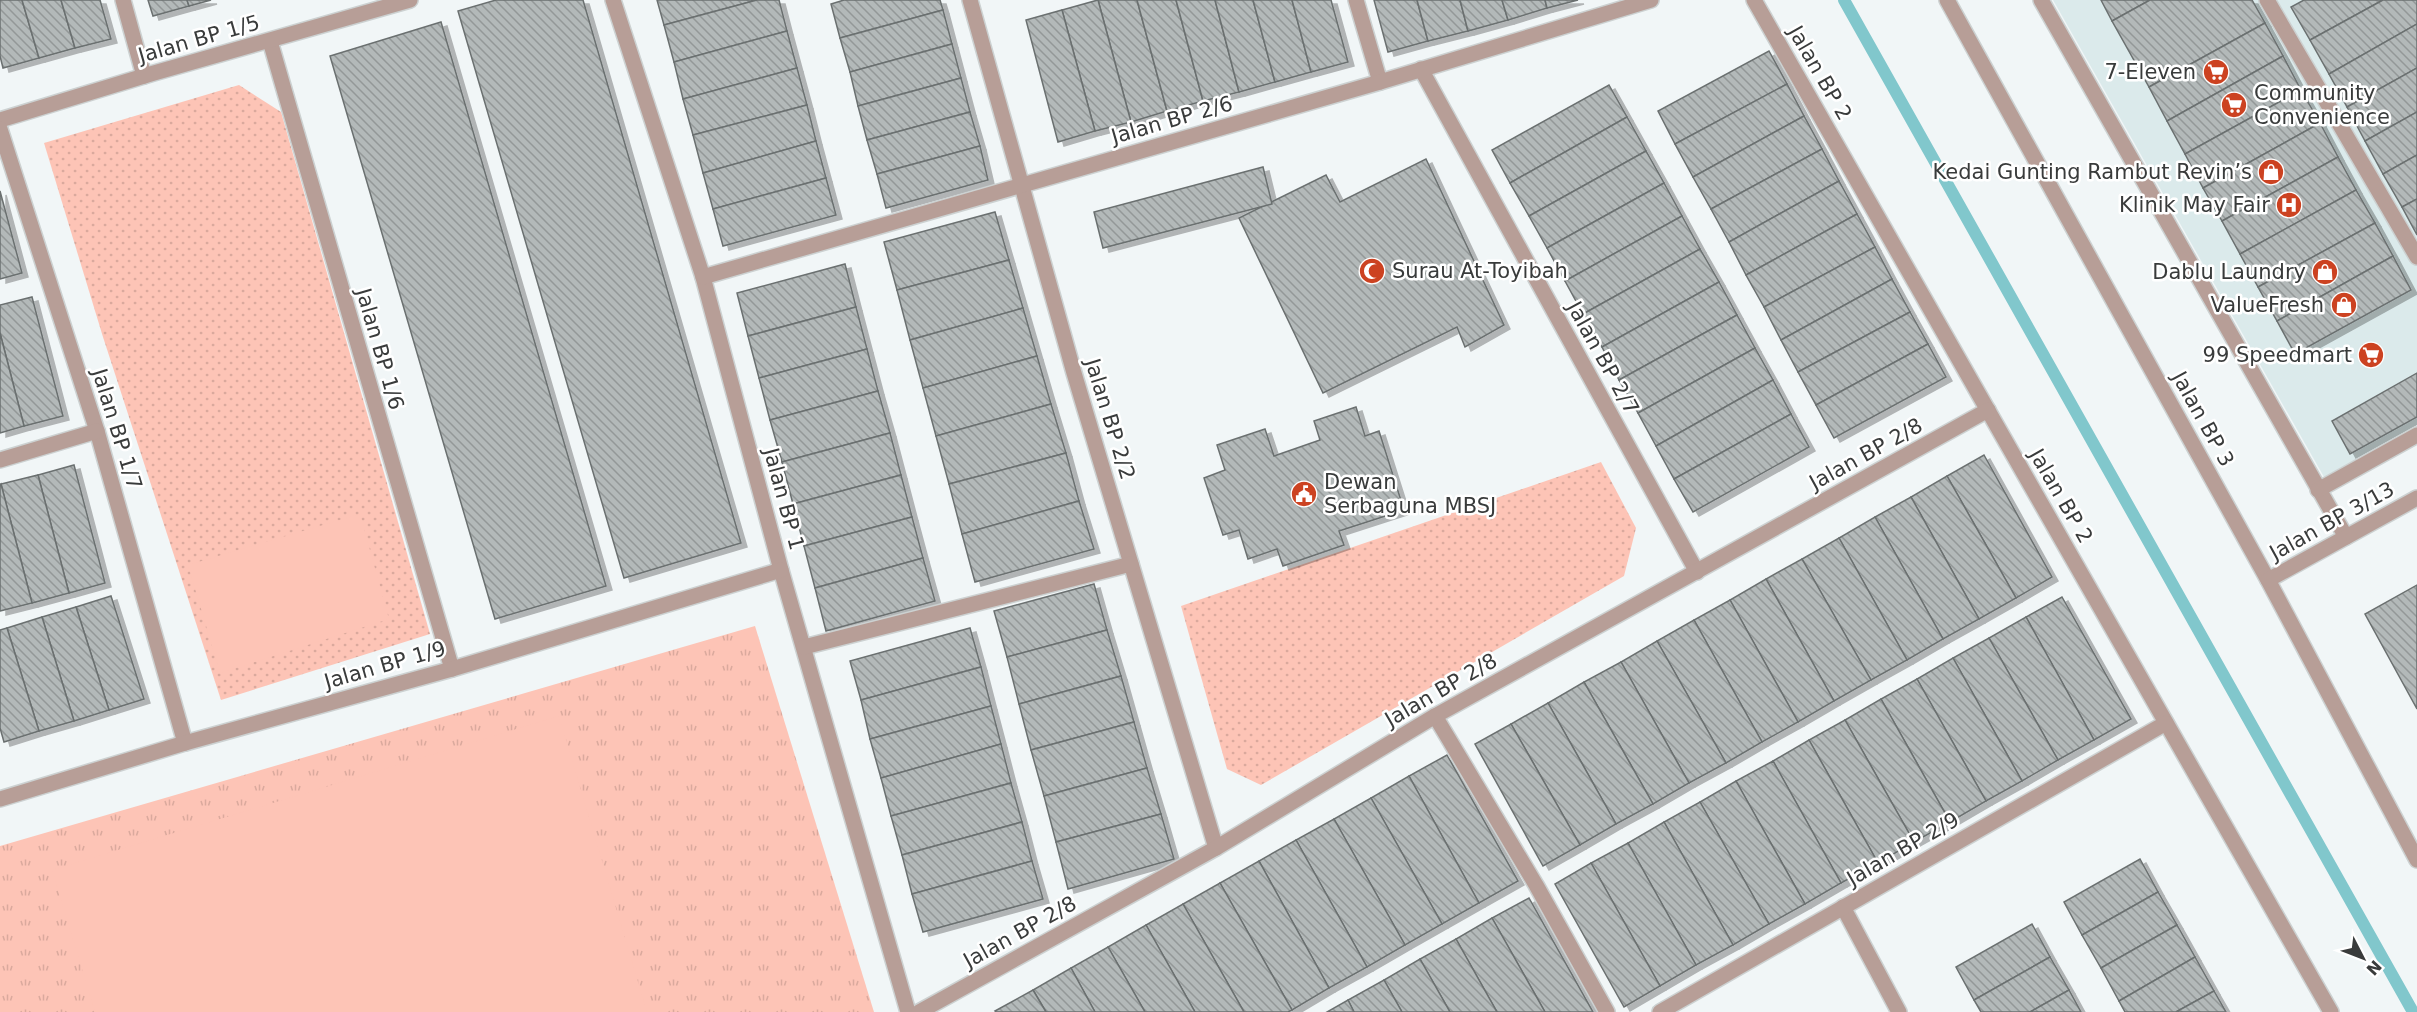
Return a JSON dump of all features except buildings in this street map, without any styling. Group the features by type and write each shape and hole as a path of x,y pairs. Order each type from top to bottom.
{"street":[{"path":"123,0 144,76"},
{"name":"Jalan BP 1/5","path":"0,120 410,0"},
{"name":"Jalan BP 1","path":"612,0 703,278 781,570 908,1012"},
{"name":"Jalan BP 2/2","path":"970,0 1020,184 1216,848"},
{"path":"1356,0 1380,82"},
{"name":"Jalan BP 2/6","path":"703,278 1020,184 1380,82 1651,0"},
{"name":"Jalan BP 2","path":"1754,0 2331,1012"},
{"name":"Jalan BP 3","path":"1947,0 2268,580 2417,860"},
{"path":"2041,0 2346,537"},
{"path":"2267,0 2417,256"},
{"name":"Jalan BP 1/6","path":"270,41 452,669"},
{"name":"Jalan BP 2/7","path":"1421,69 1697,572"},
{"name":"Jalan BP 1/7","path":"0,129 97,430 185,743"},
{"name":"Jalan BP 2/8","path":"919,1012 1216,848 1435,716 1988,410"},
{"path":"0,460 97,430"},
{"path":"2318,490 2417,435"},
{"name":"Jalan BP 3/13","path":"2268,580 2417,498"},
{"path":"804,647 1131,564"},
{"name":"Jalan BP 1/9","path":"0,799 185,743 452,669 781,570"},
{"path":"1435,716 1536,885 1607,1012"},
{"name":"Jalan BP 2/9","path":"1660,1012 2166,723"},
{"path":"1843,907 1899,1012"}],"shaded area":[{"path":"2053,0 2417,0 2417,425 2324,477"}],"green space":[{"path":"239,85 281,112 430,634 221,700 103,337 44,143"},
{"path":"1601,462 1636,528 1624,576 1261,785 1227,769 1181,606"},
{"path":"360,514 389,619 220,673 188,565"},
{"path":"755,626 874,1012 0,1012 0,846"},
{"path":"559,716 647,1012 95,1012 52,870"}],"waterway":[{"path":"1844,0 2413,1012"}],"place":[{"name":"7-Eleven","path":"2216,72"},
{"name":"Community Convenience","path":"2234,105"},
{"name":"Kedai Gunting Rambut Revin’s","path":"2271,172"},
{"name":"Klinik May Fair","path":"2289,205"},
{"name":"Surau At-Toyibah","path":"1372,271"},
{"name":"Dablu Laundry","path":"2325,272"},
{"name":"ValueFresh","path":"2344,305"},
{"name":"99 Speedmart","path":"2371,355"},
{"name":"Dewan Serbaguna MBSJ","path":"1304,494"}]}
